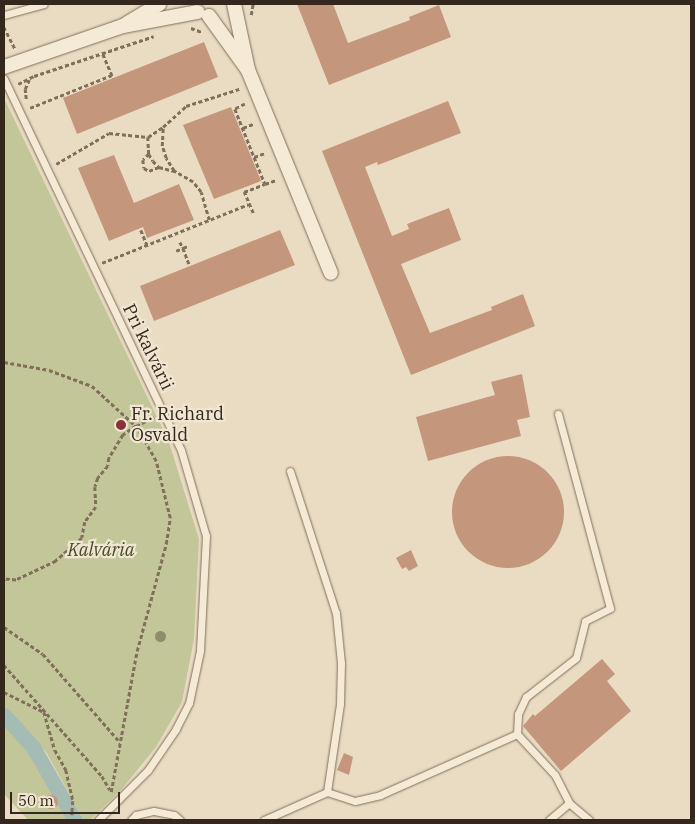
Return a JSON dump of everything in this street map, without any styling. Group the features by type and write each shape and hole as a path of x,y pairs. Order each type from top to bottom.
{"street":[{"path":"123,26 159,4"},
{"path":"4,67 123,26 199,11 221,14 234,4 248,70 330,273"},
{"path":"199,11 248,70"}],"lane":[{"path":"4,15 44,4"},
{"name":"Pri kalvárii","path":"4,79 184,459 206,536 198,665 189,703 176,730 148,770 98,820"},
{"path":"558,414 610,608 585,621 576,658 526,697 518,714 517,734 555,775 569,803 589,820"},
{"path":"290,471 336,612 341,663 340,704 327,792"},
{"path":"264,820 327,792 355,801 380,795 517,734"},
{"path":"549,820 569,803"},
{"path":"131,820 136,815 154,811 174,815 180,820"}],"path":[{"path":"4,27 17,52"},
{"path":"183,28 205,34"},
{"path":"28,114 25,88 31,78 102,51 156,35"},
{"path":"27,109 112,76 102,51"},
{"path":"53,165 109,133 148,137 163,127 186,106 239,89"},
{"path":"245,104 235,109 265,184"},
{"path":"243,128 253,124"},
{"path":"163,127 162,146 174,171"},
{"path":"148,137 149,154 159,167"},
{"path":"254,156 265,153"},
{"path":"149,154 143,160 146,170 159,167 174,171 197,187 209,220"},
{"path":"253,212 244,192 276,180"},
{"path":"100,264 249,204"},
{"path":"141,230 147,245"},
{"path":"180,242 189,264"},
{"path":"176,251 188,246"},
{"path":"4,362 49,370 92,386 136,426 156,461 170,518 166,544 137,651 110,792"},
{"path":"4,579 16,580 56,561 82,538 85,522 96,507 95,487 98,478 108,466 109,458 123,435 162,412"},
{"path":"4,627 59,670 120,742"},
{"path":"4,665 102,776 112,798"},
{"path":"4,692 44,712 56,750 66,770 73,801 72,815"}],"green space":[{"name":"Kalvária","path":"4,98 169,442 199,539 194,639 182,702 156,747 121,790 90,820 84,820 46,752 4,708"},
{"path":"4,719 29,746 70,820 28,820 4,794"}],"building":[{"path":"297,4 333,4 348,43 410,20 409,17 439,5 451,37 329,85"},
{"path":"204,42 218,77 77,134 63,98"},
{"path":"448,101 461,133 378,165 377,162 365,167 392,236 409,229 407,224 449,208 461,240 401,264 430,333 492,310 491,307 523,294 535,326 411,375 322,151"},
{"path":"231,107 261,181 214,199 183,125"},
{"path":"114,155 134,203 179,184 194,220 147,238 143,227 109,241 78,168"},
{"path":"280,230 295,265 154,321 140,286"},
{"path":"522,374 530,417 517,420 521,436 428,461 416,417 495,395 491,382"},
{"path":"508,456 519,457 529,461 547,473 559,491 563,501 563,523 559,533 547,551 529,563 519,567 508,568 497,567 487,563 469,551 457,533 453,523 452,512 453,501 457,491 469,473 487,461 497,457"},
{"path":"411,550 418,566 409,571 406,567 402,569 396,558"},
{"path":"602,659 615,674 607,681 631,711 561,771 523,726 533,714 535,716"},
{"path":"344,753 353,757 349,775 337,770"},
{"path":"51,795 56,797 58,802 56,807 51,809 46,807 44,802 46,797"}],"waterway":[{"path":"4,715 33,747 75,820"}],"place":[{"name":"Fr. Richard Osvald","path":"121,425"}]}
